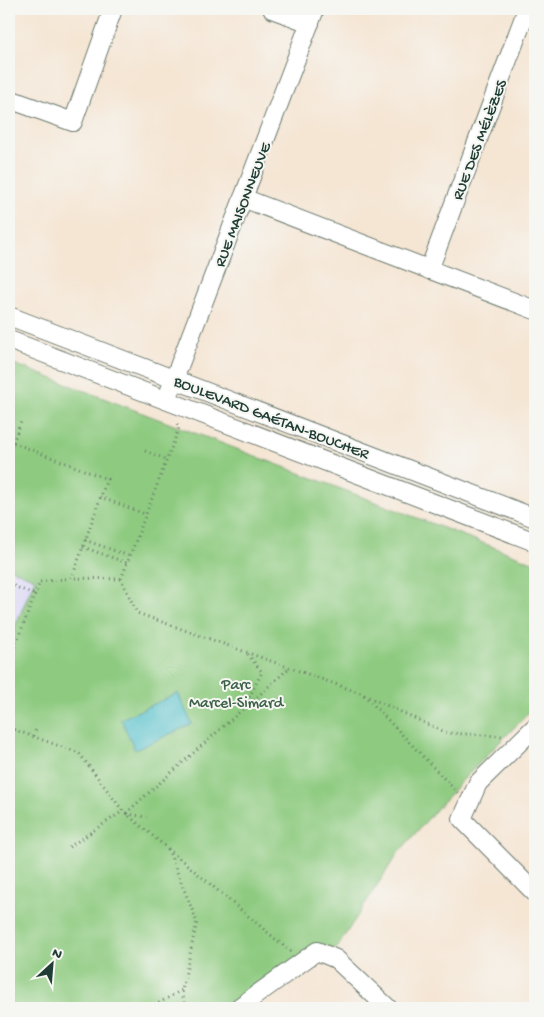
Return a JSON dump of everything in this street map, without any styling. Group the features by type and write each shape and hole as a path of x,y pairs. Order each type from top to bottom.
{"street":[{"path":"9,99 73,122 113,9"},
{"path":"272,9 312,16"},
{"name":"RUE DES MÉLÈZES","path":"429,270 528,9"},
{"name":"RUE MAISONNEUVE","path":"166,400 312,16"},
{"path":"243,198 535,310"},
{"name":"BOULEVARD GAÉTAN-BOUCHER","path":"9,316 535,518"},
{"name":"BOULEVARD GAÉTAN-BOUCHER","path":"9,340 535,542"},
{"path":"530,732 478,783 462,819 535,893"},
{"path":"238,1008 317,951 336,959 388,1008"}],"path":[{"path":"22,419 11,442 107,478 72,578"},
{"path":"177,424 179,426 121,579 137,613 363,694 447,733 530,732"},
{"path":"146,451 166,459"},
{"path":"100,497 145,514"},
{"path":"85,539 129,556"},
{"path":"82,547 127,563"},
{"path":"9,661 40,582 72,578 121,579"},
{"path":"9,584 35,595"},
{"path":"243,709 262,672 246,652"},
{"path":"69,848 124,812 289,667"},
{"path":"363,694 468,804"},
{"path":"34,736 36,728"},
{"path":"9,729 79,753 124,812 303,962"},
{"path":"124,812 147,818"},
{"path":"167,848 197,922 182,990 185,1008"},
{"path":"150,1008 182,990"}],"shaded area":[{"path":"9,568 35,578 9,641"}],"green space":[{"name":"Parc Marcel-Simard","path":"9,362 535,563 535,706 457,786 398,853 336,949 317,951 238,1008 9,1008 9,641 35,579 9,568"}],"water":[{"path":"178,693 192,724 135,750 121,719"}]}
